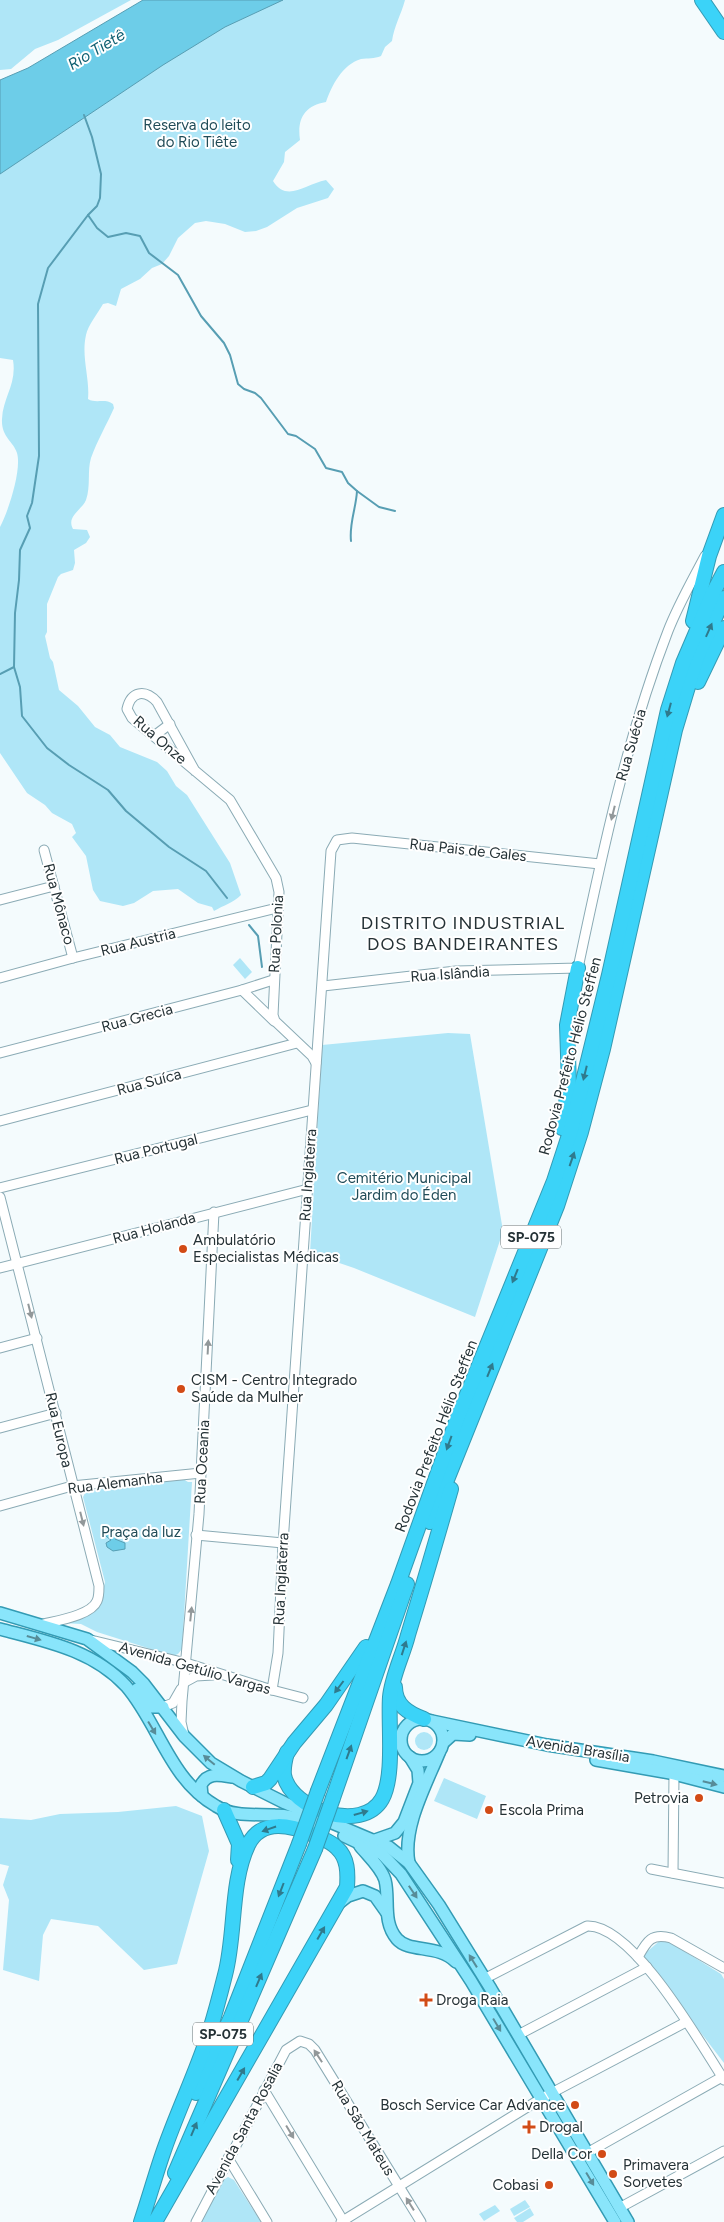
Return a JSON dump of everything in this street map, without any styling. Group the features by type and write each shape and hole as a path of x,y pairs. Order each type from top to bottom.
{"highway":[{"path":"702,0 724,32"},
{"path":"683,663 717,532 724,515"},
{"name":"Rodovia Prefeito Hélio Steffen","path":"141,2222 231,2017 398,1584 457,1419 554,1181 572,1126 592,1049 668,710 683,663 724,572"},
{"name":"Rodovia Prefeito Hélio Steffen","path":"155,2222 314,1850 417,1553 557,1206 582,1132 605,1040 675,730 697,657 724,598"},
{"path":"675,730 724,628"},
{"path":"554,1181 554,1161 568,1102 567,1025 578,968"},
{"path":"287,1752 284,1773 287,1784 294,1795 304,1803 337,1816 367,1812 381,1800 388,1780 390,1698 396,1672 476,1404"},
{"path":"253,1787 266,1783 270,1779 287,1752 326,1705 354,1666 398,1584"},
{"path":"396,1672 395,1691 400,1704 405,1710 428,1720"},
{"path":"141,2222 164,2149 209,2034 228,1965 236,1898 239,1844 224,1810"},
{"path":"155,2222 347,1887 347,1865 343,1855 331,1843 289,1826 270,1828 252,1838 244,1855 236,1898"}],"main road":[{"name":"Avenida Getúlio Vargas","path":"0,1614 87,1639 132,1672 184,1736 211,1763 266,1794 375,1840 400,1854 409,1862"},
{"name":"Avenida Getúlio Vargas","path":"0,1629 68,1648 97,1662 126,1686 187,1782 202,1796 224,1810"},
{"path":"97,1662 111,1665 135,1686 150,1707 163,1708"},
{"path":"375,1840 395,1833 404,1822 419,1783 418,1770 402,1746 402,1733 410,1722 428,1720 438,1727 442,1734 441,1747 410,1828 406,1850 409,1862 444,1914 518,2035 546,2095 613,2219"},
{"name":"Avenida Brasília","path":"428,1720 547,1745 653,1761 724,1776"},
{"name":"Avenida Brasília","path":"441,1747 448,1737 459,1733 674,1774 724,1787"},
{"path":"410,1757 423,1761 429,1760 441,1747"},
{"path":"202,1796 201,1785 207,1777 213,1775 236,1778"},
{"path":"224,1810 243,1814 276,1814 304,1819 356,1840 382,1854 393,1864 546,2095 587,2153 621,2207 627,2222"},
{"path":"356,1840 385,1880 389,1924 397,1940 409,1946 448,1955 462,1969"},
{"path":"337,1904 348,1896 363,1891 375,1896 388,1914"},
{"path":"419,1947 429,1943 439,1932 444,1922 444,1914"},
{"path":"613,2219 617,2210 627,2222"}],"street":[{"name":"Rua Suécia","path":"578,968 600,864 625,765 650,682 669,629 717,532"},
{"name":"Rua Onze","path":"195,771 157,702 150,694 142,692 134,696 128,702 127,710 132,718 154,736 195,771 230,800"},
{"path":"154,736 170,724"},
{"name":"Rua Polonia","path":"230,800 276,878 279,892 272,1009 275,1021"},
{"name":"Rua Pais de Gales","path":"337,840 352,838 600,864"},
{"name":"Rua Inglaterra","path":"272,1690 278,1653 283,1542 312,1110 323,986 329,860 337,840"},
{"name":"Rua Mônaco","path":"44,850 73,958"},
{"path":"0,900 54,886"},
{"name":"Rua Austria","path":"0,978 73,958 277,908"},
{"name":"Rua Islândia","path":"323,986 456,971 578,968"},
{"name":"Rua Grecia","path":"0,1053 242,990 273,980"},
{"path":"242,990 312,1056 316,1063"},
{"name":"Rua Suíca","path":"0,1121 297,1043"},
{"name":"Rua Portugal","path":"0,1188 312,1110"},
{"name":"Rua Holanda","path":"0,1268 308,1189"},
{"name":"Rua Europa","path":"0,1197 56,1414 72,1486 99,1586 97,1601 93,1608 86,1612 40,1625"},
{"name":"Rua Oceania","path":"184,1736 181,1715 202,1473 214,1212"},
{"path":"0,1348 37,1338"},
{"path":"0,1428 56,1414"},
{"name":"Rua Alemanha","path":"0,1506 72,1486 202,1473"},
{"path":"196,1535 283,1542"},
{"name":"Avenida Getúlio Vargas","path":"87,1639 186,1663 220,1675 303,1698"},
{"path":"184,1682 196,1676 220,1675"},
{"name":"Rua Oceania","path":"163,1708 173,1703 184,1682"},
{"path":"673,1873 674,1774"},
{"path":"651,1869 724,1883"},
{"path":"484,1979 587,1926 603,1928 638,1957 658,1979 723,2079 587,2153"},
{"path":"638,1957 648,1941 662,1936 671,1938 724,1968"},
{"path":"518,2035 647,1967"},
{"path":"264,2090 343,2221 546,2095 686,2022"},
{"name":"Avenida Santa Rosalia","path":"196,2222 286,2050 300,2041"},
{"name":"Rua São Mateus","path":"300,2041 309,2044 315,2050 421,2222"},
{"path":"621,2207 724,2151"},
{"path":"228,2158 267,2222"}],"green space":[{"path":"0,0 131,0 58,40 35,49 11,69 0,70"},
{"name":"Reserva do leito do Rio Tiête","path":"264,0 405,0 392,41 385,47 381,56 361,59 348,66 331,89 326,102 307,110 301,120 300,140 285,152 284,162 273,181 284,191 290,191 326,180 334,189 328,198 297,208 267,227 256,231 245,232 225,224 206,221 195,223 178,238 169,256 162,264 152,268 140,279 121,289 116,306 108,303 103,304 87,331 84,351 88,399 110,402 114,408 91,458 86,500 75,513 71,524 73,529 87,530 90,537 86,543 74,550 75,563 73,570 58,577 47,604 47,632 45,636 50,658 53,662 59,690 78,706 95,727 110,735 120,747 157,762 167,771 176,786 187,795 230,863 241,895 214,911 212,907 198,903 178,889 153,891 134,903 123,906 100,901 93,890 86,856 72,837 76,833 72,824 52,813 45,805 27,793 0,753 0,527 7,512 16,480 18,460 17,453 5,435 2,425 3,411 12,383 14,369 13,360 0,358 0,160"},
{"path":"240,958 252,972 245,979 233,965"},
{"name":"Cemitério Municipal Jardim do Éden","path":"448,1033 470,1034 503,1231 475,1317 354,1268 310,1253 322,1045"},
{"name":"Praça da luz","path":"183,1479 192,1482 182,1649 178,1654 173,1656 97,1632 81,1624 63,1623 81,1618 103,1590 105,1582 83,1497 86,1491"},
{"path":"424,1732 430,1735 433,1741 430,1747 424,1750 418,1747 415,1741 418,1735"},
{"path":"444,1778 486,1796 477,1819 434,1801"},
{"path":"176,1806 202,1816 209,1851 177,1964 144,1970 98,1926 51,1919 43,1935 39,1981 3,1970 9,1900 3,1885 9,1866 0,1864 0,1818 31,1820 60,1814 118,1812"},
{"path":"663,1938 721,1974 724,1979 724,2063 642,1956"},
{"path":"228,2177 234,2180 261,2222 201,2222 222,2181"},
{"path":"525,2200 530,2207 514,2216 510,2209"},
{"path":"495,2205 500,2211 484,2221 479,2214"},
{"path":"530,2208 534,2215 523,2222 517,2222 514,2218"}],"water":[{"name":"Rio Tietê","path":"143,0 283,0 225,27 163,65 0,174 0,80 28,68"},
{"path":"107,1530 119,1533 120,1537 115,1539 125,1543 125,1549 113,1551 107,1547 106,1543 111,1540 102,1533"}],"waterway":[{"path":"84,115 92,137 101,174 100,198 97,206 48,268 38,304 39,456 32,503 27,516 30,528 20,550 15,613 14,667 20,687 22,716 47,748 69,765 108,790 126,811 169,847 206,871 227,898"},
{"path":"88,215 97,228 108,237 126,233 140,236 149,253 178,275 201,316 224,343 230,355 238,384 261,398 288,434 296,436 315,449 326,468 342,472 348,483 357,491 351,528 351,541"},
{"path":"357,491 379,507 395,511"},
{"path":"0,674 14,667"},
{"path":"249,925 258,936 262,967"}],"place":[{"name":"Ambulatório Especialistas Médicas","path":"183,1249"},
{"name":"CISM - Centro Integrado Saúde da Mulher","path":"181,1389"},
{"name":"Petrovia","path":"699,1798"},
{"name":"Escola Prima","path":"489,1810"},
{"name":"Droga Raia","path":"426,2000"},
{"name":"Bosch Service Car Advance","path":"575,2105"},
{"name":"Drogal","path":"529,2127"},
{"name":"Della Cor","path":"602,2154"},
{"name":"Primavera Sorvetes","path":"613,2174"},
{"name":"Cobasi","path":"549,2185"}],"district":[{"name":"DISTRITO INDUSTRIAL DOS BANDEIRANTES","path":"463,933"}]}
